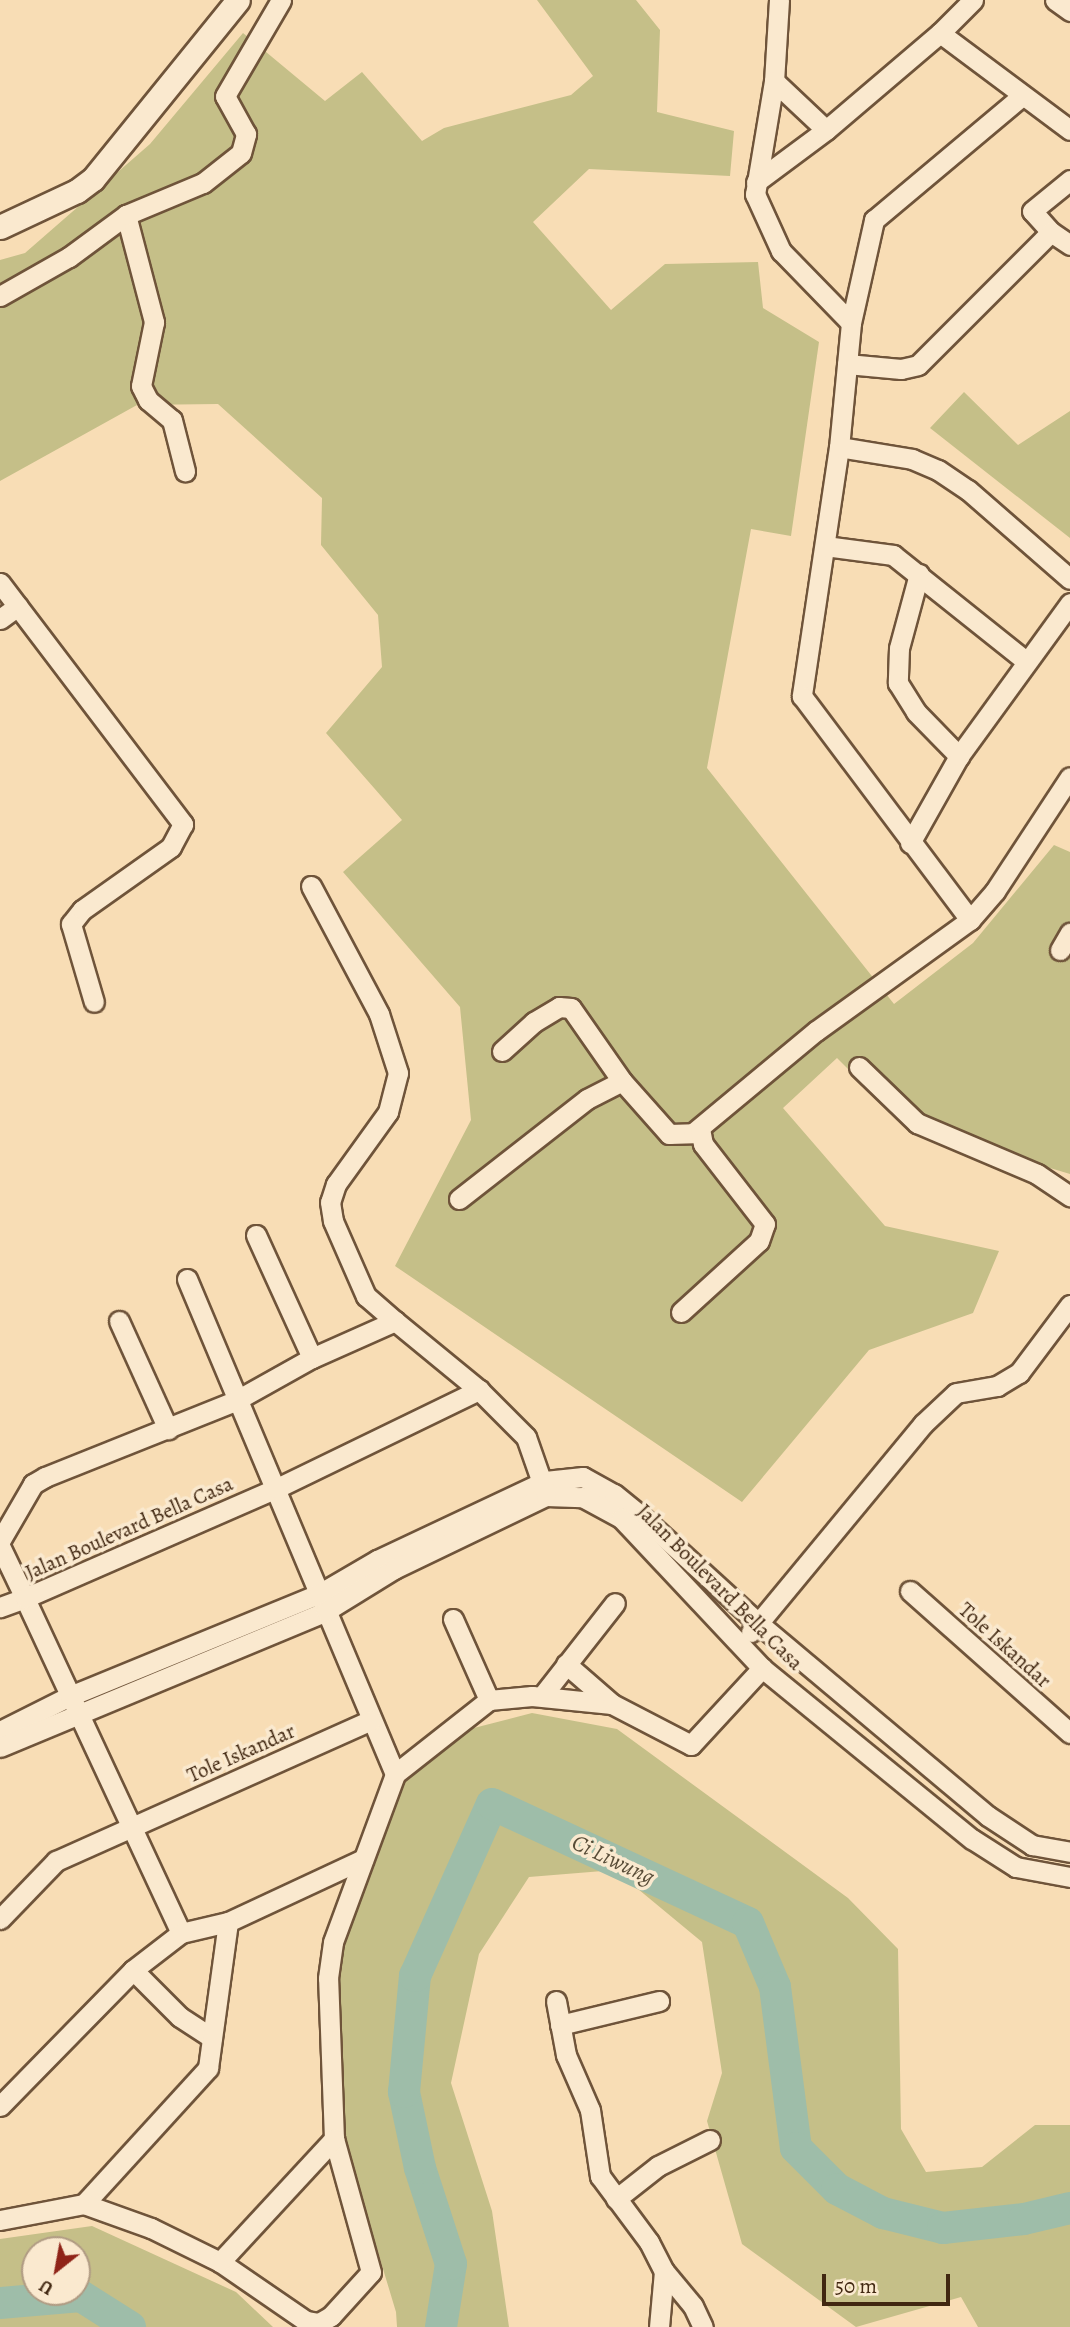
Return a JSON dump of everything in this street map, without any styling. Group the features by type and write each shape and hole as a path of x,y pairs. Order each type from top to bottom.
{"street":[{"path":"0,227 77,191 93,178 238,0"},
{"path":"0,296 69,257 126,215 203,183 241,153 246,134 225,96 281,0"},
{"path":"779,0 774,81 755,182 766,226 781,251 851,323"},
{"path":"755,182 826,130 940,33 973,0"},
{"path":"1055,0 1070,11"},
{"path":"940,33 1070,130"},
{"path":"774,81 826,130"},
{"path":"970,920 802,696 802,674 825,546 839,447 851,323 874,220 1022,96"},
{"path":"1070,180 1032,211 1051,232 1070,245"},
{"path":"126,215 154,322 141,386 148,400 172,420 185,471"},
{"path":"847,365 901,369 918,365 1051,232"},
{"path":"839,447 912,459 937,470 968,490 1070,579"},
{"path":"825,546 884,552 919,574 1027,662"},
{"path":"919,574 899,648 898,683 916,712 959,755"},
{"path":"0,583 183,824 171,847 82,910 71,924 94,1002"},
{"path":"910,843 959,755 1070,603"},
{"path":"0,619 18,606"},
{"path":"502,1051 534,1022 567,1006 622,1081 670,1135 676,1137 700,1129 796,1046 970,920 995,891 1070,777"},
{"path":"311,886 379,1014 398,1073 388,1112 336,1184 330,1202 333,1221 366,1296 479,1390 526,1437 546,1489"},
{"path":"859,1067 917,1123 1037,1174 1070,1196"},
{"path":"458,1199 587,1099 622,1081"},
{"path":"681,1312 759,1241 765,1224 703,1144 700,1129"},
{"path":"256,1235 312,1358"},
{"path":"187,1279 234,1401 277,1488 395,1774"},
{"path":"740,1645 923,1424 956,1394 997,1386 1019,1373 1070,1305"},
{"path":"119,1321 167,1429"},
{"name":"Jalan Boulevard Bella Casa","path":"77,1715 0,1543 33,1484 234,1401 312,1358 395,1321"},
{"name":"Jalan Boulevard Bella Casa","path":"25,1598 277,1488 479,1390"},
{"name":"Jalan Boulevard Bella Casa","path":"0,1747 77,1715 323,1602 377,1560 546,1489 583,1477 614,1494 758,1623 988,1816 1032,1845 1070,1852"},
{"name":"Jalan Boulevard Bella Casa","path":"546,1489 590,1500 621,1518 762,1668 972,1839 1016,1867 1070,1877"},
{"name":"Tole Iskandar","path":"910,1591 1070,1733"},
{"path":"0,1607 25,1598"},
{"name":"Jalan Boulevard Bella Casa","path":"0,1731 70,1696 323,1602"},
{"path":"542,1696 615,1603"},
{"path":"453,1619 489,1700"},
{"path":"566,1664 612,1704 691,1745 762,1668"},
{"path":"0,2220 84,2204 151,2228 220,2262 306,2321 319,2323 331,2316 371,2272 334,2138 328,1978 333,1942 395,1774 489,1700 542,1696 612,1704"},
{"path":"77,1715 181,1933"},
{"name":"Tole Iskandar","path":"0,1919 56,1861 371,1720"},
{"path":"0,2106 133,1970 181,1933 228,1922 363,1858"},
{"path":"84,2204 200,2080 211,2057 228,1922"},
{"path":"133,1970 180,2017 212,2038"},
{"path":"556,2001 566,2055 590,2110 596,2165 616,2199 649,2242 664,2271 693,2306 703,2327"},
{"path":"560,2025 659,2001"},
{"path":"220,2262 334,2138"},
{"path":"616,2199 658,2166 710,2140"},
{"path":"659,2327 664,2271"}],"shaded area":[{"path":"537,0 636,0 660,30 657,112 734,131 730,176 589,169 533,222 611,310 665,264 758,262 763,308 819,342 791,536 751,529 707,768 894,1004 973,943 1054,845 1070,852 1070,1174 903,1124 837,1058 783,1108 885,1226 999,1251 973,1313 869,1350 742,1502 395,1266 471,1120 460,1007 343,872 402,820 326,733 382,667 378,615 321,545 322,498 218,404 137,405 0,481 0,260 25,253 150,144 243,33 325,101 362,72 422,141 444,128 571,95 593,76"},
{"path":"964,392 1018,445 1070,411 1070,538 930,428"},
{"path":"532,1713 617,1729 848,1898 898,1949 901,2129 926,2172 982,2167 1035,2125 1070,2125 1070,2327 978,2327 961,2297 856,2327 742,2244 707,2121 722,2073 702,1942 615,1870 529,1877 479,1954 451,2083 492,2211 509,2327 397,2327 396,2312 323,2070 325,1954 410,1769 470,1729"},
{"path":"92,2226 236,2292 273,2327 0,2327 0,2239 21,2236 21,2306 91,2306 91,2236 21,2236"}],"waterway":[{"name":"Ci Liwung","path":"441,2327 451,2264 420,2168 404,2092 415,1976 492,1804 748,1923 775,1987 796,2148 837,2189 883,2213 943,2228 1024,2219 1070,2208"},
{"name":"Ci Liwung","path":"0,2303 81,2296 130,2327"}]}
